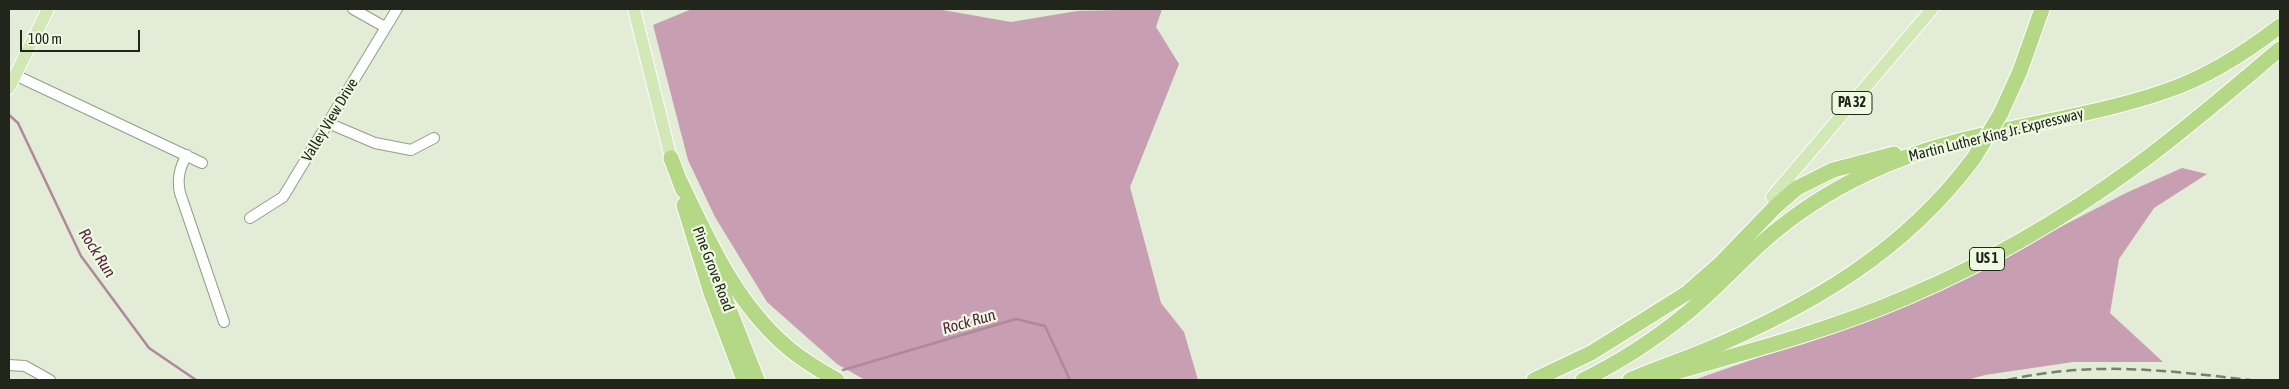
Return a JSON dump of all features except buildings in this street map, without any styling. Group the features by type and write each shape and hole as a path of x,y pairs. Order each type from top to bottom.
{"highway":[{"path":"1630,380 1704,351 1810,300 1860,269 1923,218 1943,197 1974,158 2001,113 2020,71 2042,9"},
{"name":"Martin Luther King Jr. Expressway","path":"1583,380 1640,348 1673,324 1766,240 1814,202 1849,182 1886,165 1923,152 1962,141 2110,108 2168,91 2234,58 2280,26"},
{"name":"US 1","path":"1648,380 1805,335 1906,298 1985,260 2046,226 2142,161 2280,49"},
{"path":"1534,380 1591,353 1687,293 1720,264 1782,200 1806,183 1833,170 1856,162 1962,141"},
{"name":"Pine Grove Road","path":"671,158 757,380"},
{"name":"Pine Grove Road","path":"671,158 702,265 744,380"},
{"path":"680,181 720,263 750,308 786,346 809,364 837,380"},
{"path":"1645,320 1715,259 1772,197"},
{"path":"1675,380 1805,335"}],"main road":[{"path":"9,88 48,9"},
{"name":"Pine Grove Road","path":"634,9 671,158"},
{"name":"PA 32","path":"1772,197 1932,9"}],"street":[{"path":"354,9 385,28"},
{"name":"Valley View Drive","path":"250,218 283,197 396,9"},
{"path":"15,75 202,163"},
{"path":"328,123 375,143 411,150 434,138"},
{"path":"187,155 181,164 178,178 180,194 224,322"},
{"path":"9,366 24,366 50,380"}],"shaded area":[{"path":"692,9 937,9 1011,22 1077,11 1162,9 1156,27 1179,64 1130,187 1161,303 1184,332 1198,380 865,380 837,364 767,302 715,217 688,160 653,25"},
{"path":"2182,168 2207,174 2154,208 2119,259 2110,313 2163,362 2073,362 1985,375 1967,380 1694,380 1914,303 2126,193"}],"waterway":[{"name":"Rock Run","path":"9,115 18,123 81,256 149,348 196,380"},
{"name":"Rock Run","path":"843,370 1016,319 1045,326 1070,380"}],"railway":[{"path":"2007,380 2039,374 2100,369 2188,373 2250,380"}]}
